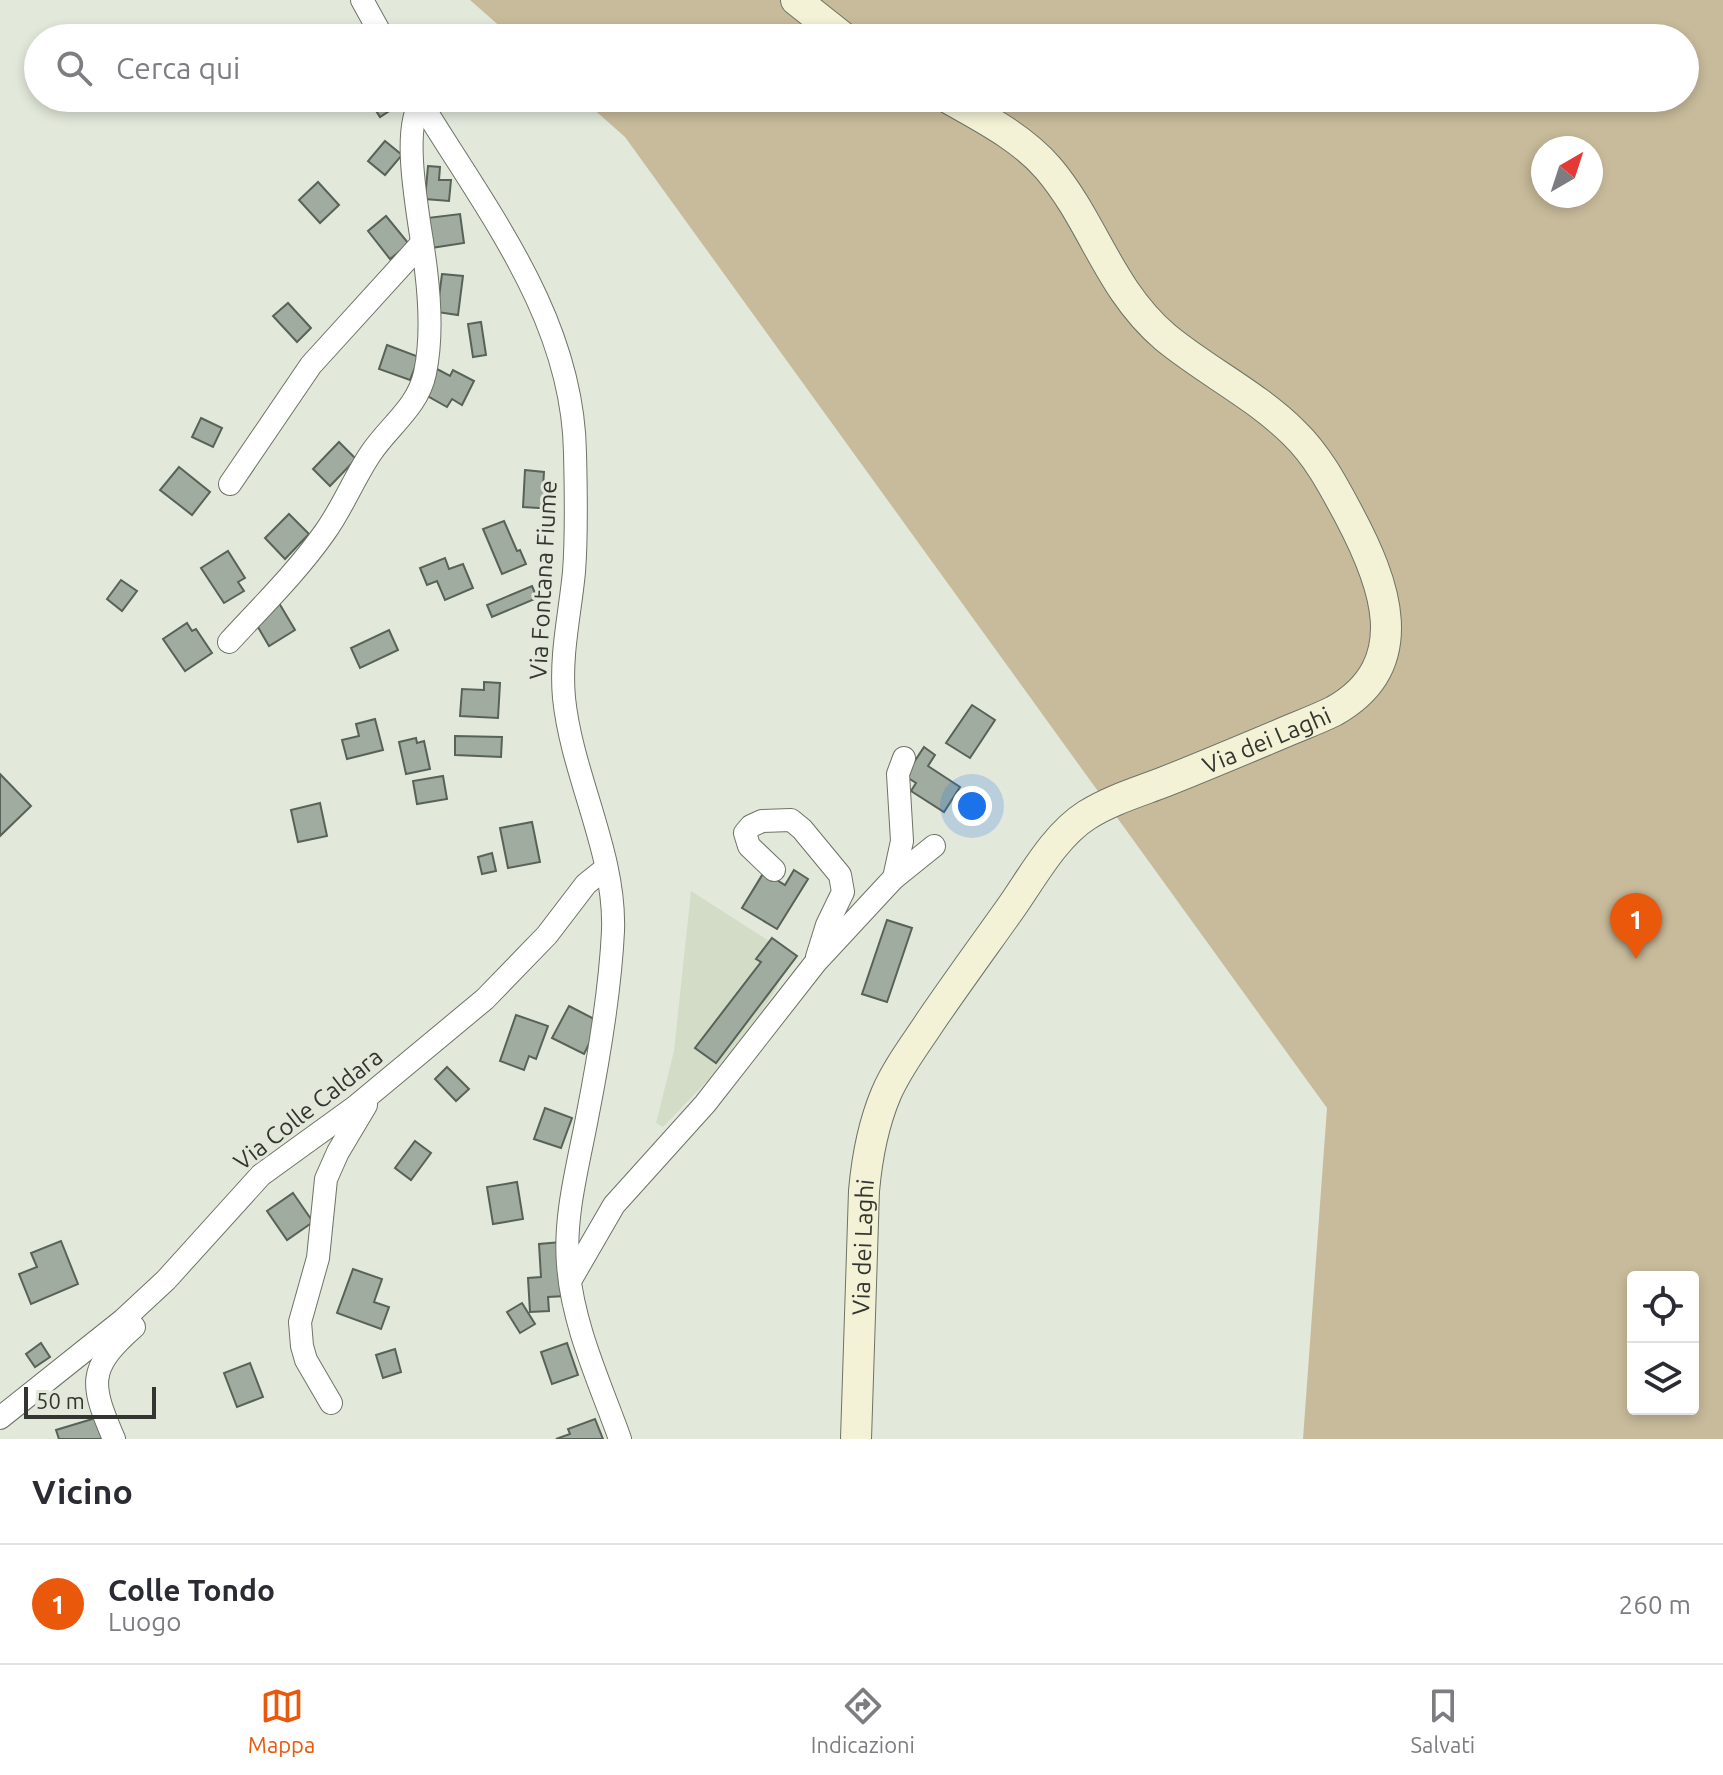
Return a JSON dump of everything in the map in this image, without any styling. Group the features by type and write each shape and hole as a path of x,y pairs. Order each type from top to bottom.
{"main road":[{"path":"796,0 826,24"},
{"name":"Via dei Laghi","path":"856,1439 868,1157 880,1110 905,1059 971,962 1074,825 1104,805 1340,707 1372,675 1384,647 1387,622 1381,587 1370,555 1337,493 1304,443 1268,410 1160,332 1123,292 1063,189 1044,163 1005,131 972,112"}],"street":[{"path":"362,0 375,24"},
{"path":"229,642 319,541 370,454 402,417 418,392 428,348 428,288 414,183 412,126 415,112"},
{"name":"Via Fontana Fiume","path":"427,112 522,265 548,325 567,384 575,442 575,550 565,637 564,695 612,908 612,940 600,1047 570,1210 567,1249 570,1281 588,1347 620,1439"},
{"path":"230,484 311,365 422,243"},
{"path":"893,879 902,841 898,774 904,758"},
{"path":"774,870 749,846 745,833 756,823 785,819 802,829 843,880 843,892 823,935 816,962"},
{"path":"570,1281 614,1205 705,1104 816,962 893,879 934,846"},
{"name":"Via Colle Caldara","path":"0,1418 123,1320 166,1280 251,1184 373,1093 505,981 547,935 604,863"},
{"path":"331,1403 306,1360 300,1322 318,1258 326,1179 338,1152 373,1093"},
{"path":"114,1439 96,1394 97,1375 113,1348 151,1308 166,1280"}],"shaded area":[{"path":"470,0 1723,0 1723,1439 1303,1439 1327,1108 625,137 597,112 1699,112 1699,24 497,24"},
{"path":"691,891 788,953 777,988 760,1014 708,1080 663,1127 656,1123 674,1051"}],"building":[{"path":"385,141 402,155 385,175 368,161"},
{"path":"428,166 440,167 439,180 451,180 449,201 425,199"},
{"path":"318,182 339,205 320,223 299,200"},
{"path":"460,214 464,243 431,248 427,218"},
{"path":"386,216 409,244 390,259 368,231"},
{"path":"442,274 463,276 458,315 437,312"},
{"path":"288,303 311,328 297,342 273,316"},
{"path":"481,322 486,355 473,357 468,324"},
{"path":"387,345 419,357 410,380 379,369"},
{"path":"437,369 450,376 453,370 474,381 462,405 452,399 447,407 424,394"},
{"path":"201,418 222,428 213,447 192,437"},
{"path":"339,442 356,459 330,486 313,469"},
{"path":"179,467 210,492 192,515 160,490"},
{"path":"525,470 544,472 543,487 556,487 555,509 523,507"},
{"path":"289,514 309,534 285,559 265,538"},
{"path":"504,521 526,564 502,574 483,529"},
{"path":"228,551 245,578 238,582 244,591 224,603 201,568"},
{"path":"445,558 449,569 463,564 473,588 445,600 437,581 427,585 420,568"},
{"path":"121,580 137,591 122,611 107,599"},
{"path":"532,586 537,598 492,617 487,605"},
{"path":"279,603 295,630 269,646 255,622"},
{"path":"187,623 192,631 196,629 212,653 185,671 163,639"},
{"path":"389,630 398,650 360,668 351,648"},
{"path":"484,682 500,683 498,718 460,716 462,689 484,690"},
{"path":"972,705 995,720 970,758 946,743"},
{"path":"375,719 383,750 347,759 342,740 359,736 356,724"},
{"path":"455,736 502,737 501,757 455,755"},
{"path":"416,738 417,743 424,741 430,769 406,774 399,742"},
{"path":"924,747 935,755 928,766 960,787 944,812 911,791 916,783 905,776"},
{"path":"0,774 31,806 0,836"},
{"path":"443,776 447,799 417,804 413,781"},
{"path":"320,803 327,836 298,842 291,810"},
{"path":"532,822 540,862 508,868 500,828"},
{"path":"492,853 496,871 482,874 478,857"},
{"path":"794,870 808,879 777,929 742,908 764,872 785,885"},
{"path":"887,920 912,928 887,1002 862,994"},
{"path":"772,938 797,956 716,1063 695,1048 761,962 756,959"},
{"path":"569,1006 600,1022 584,1054 552,1038"},
{"path":"516,1015 548,1026 536,1059 529,1056 524,1070 500,1061"},
{"path":"447,1067 469,1089 456,1101 435,1079"},
{"path":"545,1108 572,1118 561,1148 534,1139"},
{"path":"415,1141 431,1153 411,1180 395,1168"},
{"path":"517,1182 523,1219 493,1224 487,1187"},
{"path":"293,1193 313,1222 287,1240 267,1211"},
{"path":"61,1241 78,1284 31,1304 19,1274 37,1267 31,1253"},
{"path":"561,1242 565,1296 548,1297 549,1311 530,1312 528,1278 541,1277 539,1244"},
{"path":"353,1269 382,1279 374,1302 389,1307 381,1329 337,1313"},
{"path":"522,1303 535,1324 520,1333 507,1312"},
{"path":"41,1343 50,1357 35,1367 26,1354"},
{"path":"567,1343 578,1375 552,1384 541,1352"},
{"path":"395,1349 401,1372 383,1378 376,1355"},
{"path":"250,1363 263,1397 237,1407 224,1373"},
{"path":"99,1417 107,1439 59,1439 56,1430"},
{"path":"595,1419 603,1439 556,1439 570,1434 568,1429"}],"place":[{"name":"Colle Tondo","path":"1636,959"}]}
